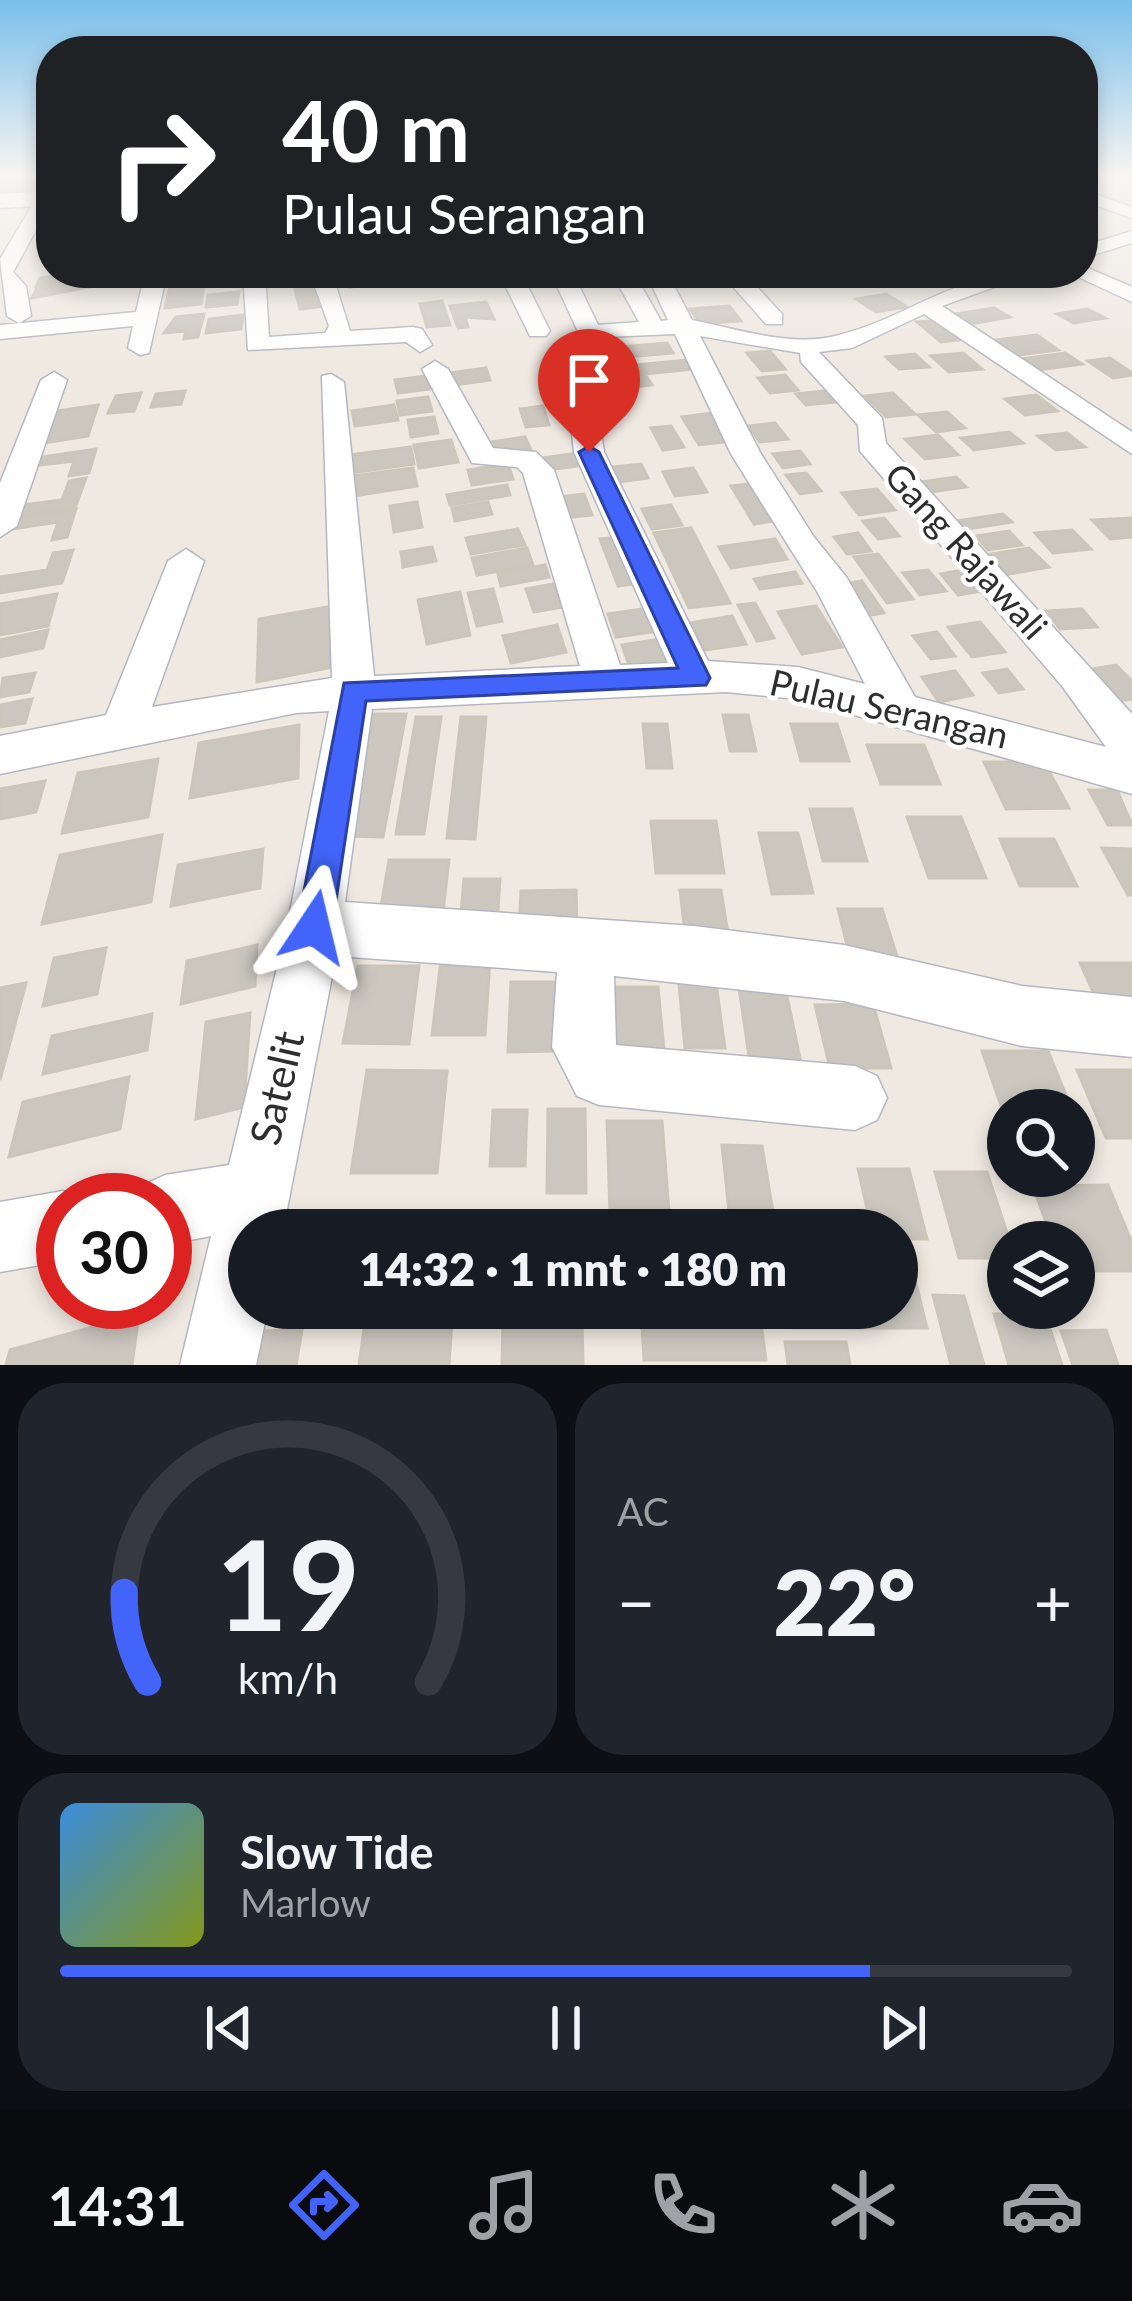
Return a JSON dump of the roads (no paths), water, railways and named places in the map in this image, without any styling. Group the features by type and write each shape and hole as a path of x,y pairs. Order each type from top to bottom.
{"street":[{"path":"20,239 2,273 15,286 10,324 148,318"},
{"path":"1098,248 1128,239"},
{"path":"1098,279 1132,295"},
{"path":"140,348 153,288"},
{"path":"254,288 254,343 413,334 483,457 525,458 538,470 605,682"},
{"path":"327,288 341,326 335,337"},
{"path":"518,288 538,331"},
{"path":"569,288 590,333 669,326 789,346 866,336 968,288"},
{"path":"636,288 669,326 791,531 834,587 899,708"},
{"path":"661,288 669,326"},
{"path":"747,288 775,319"},
{"path":"946,288 954,292"},
{"path":"927,306 1132,445"},
{"name":"Gang Rajawali","path":"810,357 872,424 871,445 1048,641 1132,747"},
{"path":"0,526 54,380"},
{"name":"Satelit","path":"218,1365 314,927 354,691 332,382"},
{"path":"583,406 589,452 696,678"},
{"path":"122,730 186,561"},
{"name":"Pulau Serangan","path":"0,755 262,702 354,691 696,678 798,683 1132,774"},
{"path":"314,927 587,947 844,973 1022,1016 1132,1027"},
{"path":"587,947 582,1047 599,1074 855,1097"},
{"path":"192,1206 252,1196"},
{"path":"0,1237 36,1231"}]}
